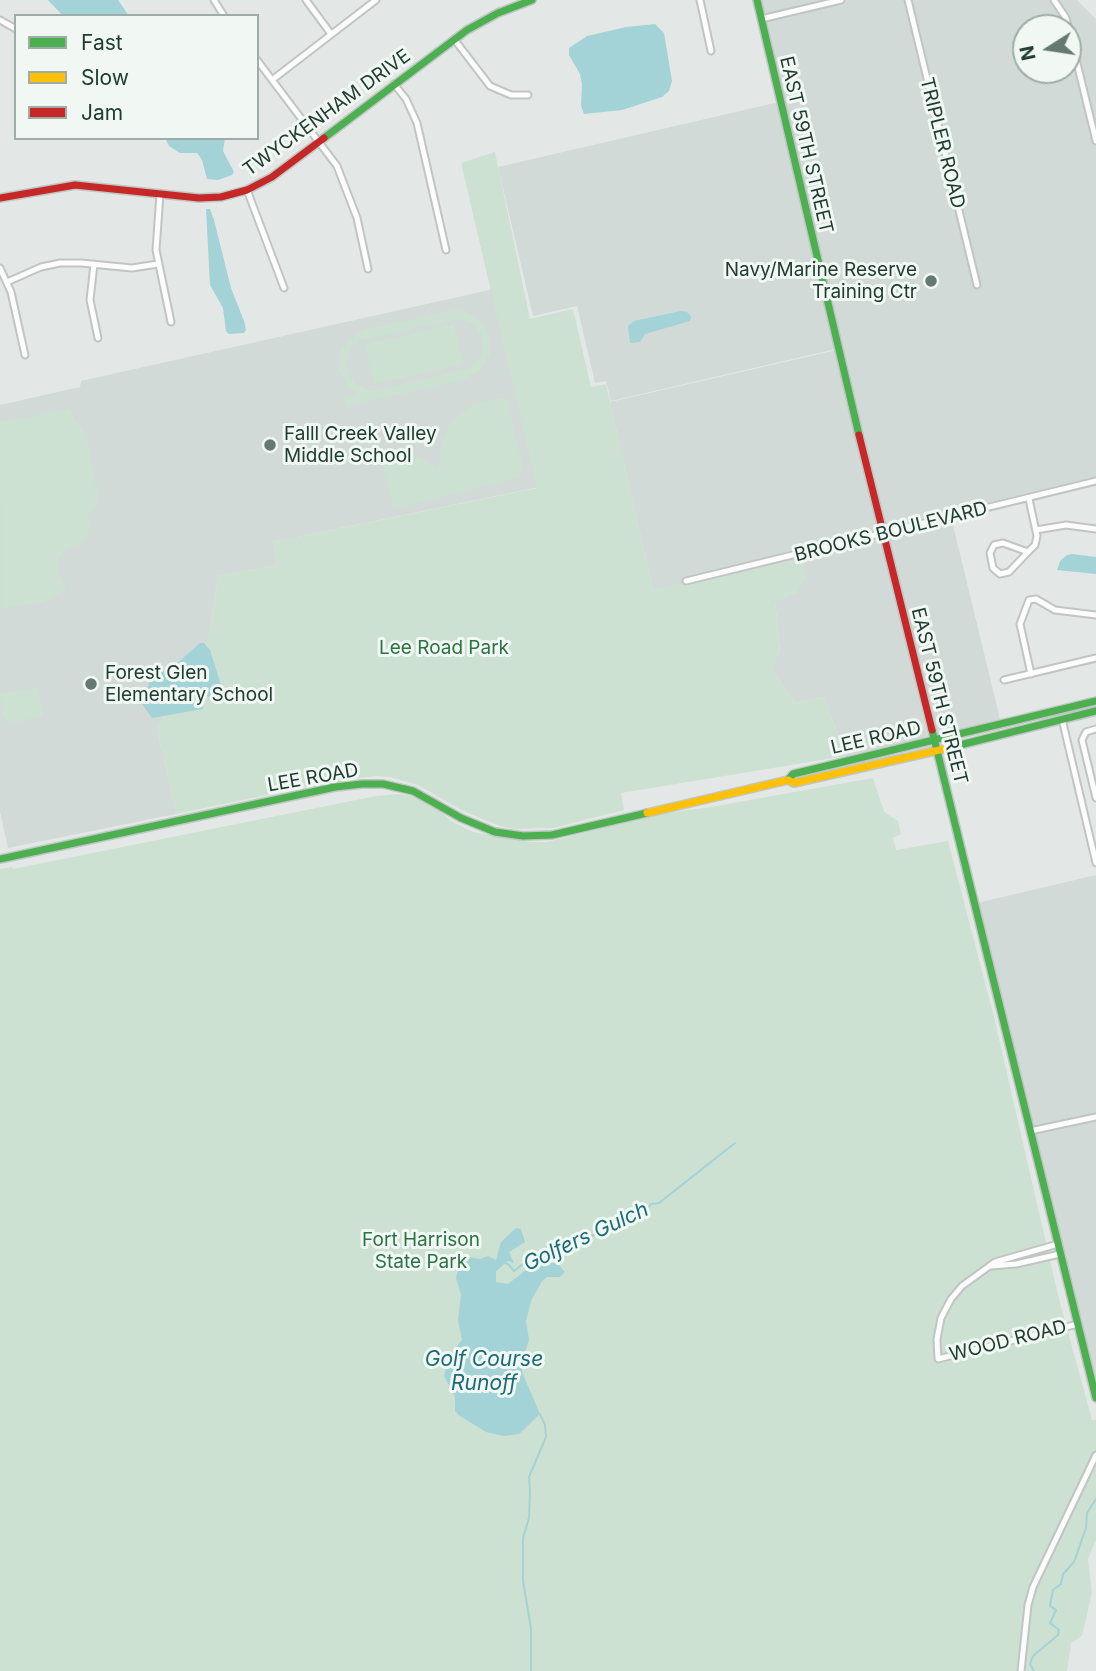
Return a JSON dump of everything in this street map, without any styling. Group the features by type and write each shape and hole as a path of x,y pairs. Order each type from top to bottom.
{"street":[{"path":"306,0 331,34"},
{"path":"272,79 376,0"},
{"name":"TWYCKENHAM DRIVE","path":"0,198 75,185 205,198 247,190 272,177 454,39 493,15 532,0"},
{"path":"701,0 711,51"},
{"name":"EAST 59TH STREET","path":"757,0 883,534 1096,1398"},
{"path":"761,19 841,0"},
{"name":"TRIPLER ROAD","path":"908,0 977,285"},
{"path":"1054,0 1066,18 1096,141"},
{"path":"454,39 490,86 511,95 528,94"},
{"path":"259,63 337,166 354,210 368,269"},
{"path":"394,84 406,99 417,123 446,250"},
{"path":"247,190 284,288"},
{"path":"160,194 155,237 171,322"},
{"path":"7,282 52,264 68,262 134,268 158,264"},
{"path":"94,264 90,300 98,338"},
{"path":"0,268 11,292 26,355"},
{"name":"BROOKS BOULEVARD","path":"687,581 1096,481"},
{"path":"1028,499 1036,530 1036,542 1028,552 1007,573 998,573 993,568 990,553 994,545 1002,543 1028,552"},
{"path":"1036,530 1066,525 1096,529"},
{"path":"1031,674 1020,624 1028,600 1036,599 1055,610 1096,615"},
{"path":"1004,680 1096,658"},
{"name":"LEE ROAD","path":"1,857 351,785 380,784 406,789 435,801 477,826 505,834 531,836 563,833 788,780 793,774 1096,701"},
{"name":"LEE ROAD","path":"788,780 794,783 1096,710"},
{"path":"1062,719 1096,863"},
{"path":"1096,729 1086,732 1082,740 1096,799"},
{"path":"1030,1131 1096,1117"},
{"path":"991,1266 1015,1255 1058,1244"},
{"path":"991,1266 1016,1264 1060,1254"},
{"name":"WOOD ROAD","path":"991,1266 968,1281 947,1304 939,1327 938,1359 1078,1324"},
{"path":"1021,1671 1028,1605 1033,1587 1096,1455"}],"shaded area":[{"path":"761,0 1077,0 1096,19 1096,477 886,527"},
{"path":"779,102 836,349 611,401 606,381 595,383 577,306 533,316 498,167"},
{"name":"Falll Creek Valley Middle School","path":"503,287 549,485 273,542 277,565 218,576 208,640 157,728 176,814 8,848 0,812 0,405 80,387 81,381"},
{"path":"837,350 928,737 846,756 824,697 795,703 771,668 780,651 775,602 802,559 653,590 610,402"},
{"path":"952,521 1000,719 937,736 886,537"},
{"path":"1096,875 1096,1113 1033,1126 977,903"},
{"path":"1096,1120 1096,1382 1035,1134"}],"green space":[{"name":"Lee Road Park","path":"495,152 530,319 573,309 591,387 606,384 653,590 802,559 806,577 797,593 775,602 780,651 771,668 795,703 824,697 846,756 621,793 624,810 553,828 514,829 500,826 463,811 418,785 376,776 334,781 176,814 157,728 208,640 218,576 277,565 273,542 537,488 461,163"},
{"path":"455,310 476,317 489,332 490,354 479,371 462,380 347,406 345,398 357,395 345,384 339,369 341,351 349,339 364,330","holes":["457,319 468,321 475,326 483,345 480,358 468,369 374,391 358,386 347,369 347,358 352,347 361,340"]},
{"path":"454,324 463,364 374,384 365,344"},
{"path":"507,399 523,469 519,477 398,508 393,507 381,458 406,453 422,459 439,471 440,449 450,423 473,404"},
{"path":"70,409 86,434 98,497 98,506 89,513 88,518 92,524 79,545 66,550 59,559 57,572 65,590 44,602 1,609 0,422"},
{"path":"37,687 43,716 12,723 3,717 0,694"},
{"name":"Fort Harrison State Park","path":"873,778 884,812 898,821 901,834 893,838 896,850 948,841 994,1017 1058,1295 1092,1420 1096,1420 1096,1540 1088,1559 1092,1593 1082,1636 1071,1643 1067,1671 0,1671 0,869 13,869 376,796 400,794 416,797 435,806 451,821 473,832 531,842 547,842 665,813"}],"water":[{"path":"48,0 118,0 128,14 61,14"},
{"path":"655,24 664,33 672,81 669,91 662,97 622,110 584,114 581,106 580,74 569,55 569,48 587,36"},
{"path":"166,140 225,140 223,151 234,172 218,180 207,179 202,160 197,153 180,153 169,146"},
{"path":"206,209 210,209 214,220 231,288 244,321 244,333 229,334 226,331 223,308 210,285"},
{"path":"681,311 691,316 690,321 645,334 640,342 630,343 628,326 634,321"},
{"path":"1072,554 1096,557 1096,574 1057,570 1060,561"},
{"path":"200,643 204,643 210,650 225,698 216,703 207,696 198,694 189,697 188,701 202,702 203,709 152,718 140,701 145,698 153,674 172,668"},
{"name":"Golf Course Runoff","path":"516,1228 521,1229 525,1242 509,1252 514,1263 508,1261 496,1271 496,1282 508,1284 541,1263 557,1263 565,1272 560,1277 547,1277 542,1281 531,1301 526,1321 529,1340 522,1372 540,1414 519,1434 504,1436 486,1432 455,1411 455,1397 444,1376 449,1356 462,1340 458,1320 461,1295 456,1278 460,1262 469,1257 480,1259 488,1256 496,1260 501,1242"}],"waterway":[{"name":"Golfers Gulch","path":"504,1263 514,1271 528,1260 571,1246 635,1215 645,1213 651,1204 659,1203 735,1143"},
{"path":"531,1671 531,1629 523,1581 523,1538 529,1518 529,1477 546,1437 540,1414"},
{"path":"1034,1671 1030,1664 1033,1656 1058,1635 1059,1630 1050,1623 1056,1610 1050,1606 1053,1590 1061,1584 1063,1574 1074,1562 1086,1528 1087,1513 1096,1499"}],"traffic: fast":[{"path":"324,138 467,30 498,13 532,0"},
{"path":"757,0 859,435"},
{"path":"788,780 793,774 1096,701"},
{"path":"948,748 1096,711"},
{"path":"932,730 1096,1398"},
{"path":"0,859 335,787 362,784 383,784 413,791 461,818 495,832 523,836 552,835 647,813"}],"traffic: slow":[{"path":"647,813 788,780 794,783 948,748"}],"traffic: jam":[{"path":"0,198 75,185 199,198 221,197 247,190 272,177 324,138"},
{"path":"859,435 932,730"}],"place":[{"name":"Navy/Marine Reserve Training Ctr","path":"931,281"},
{"name":"Falll Creek Valley Middle School","path":"270,445"},
{"name":"Forest Glen Elementary School","path":"91,684"}]}
